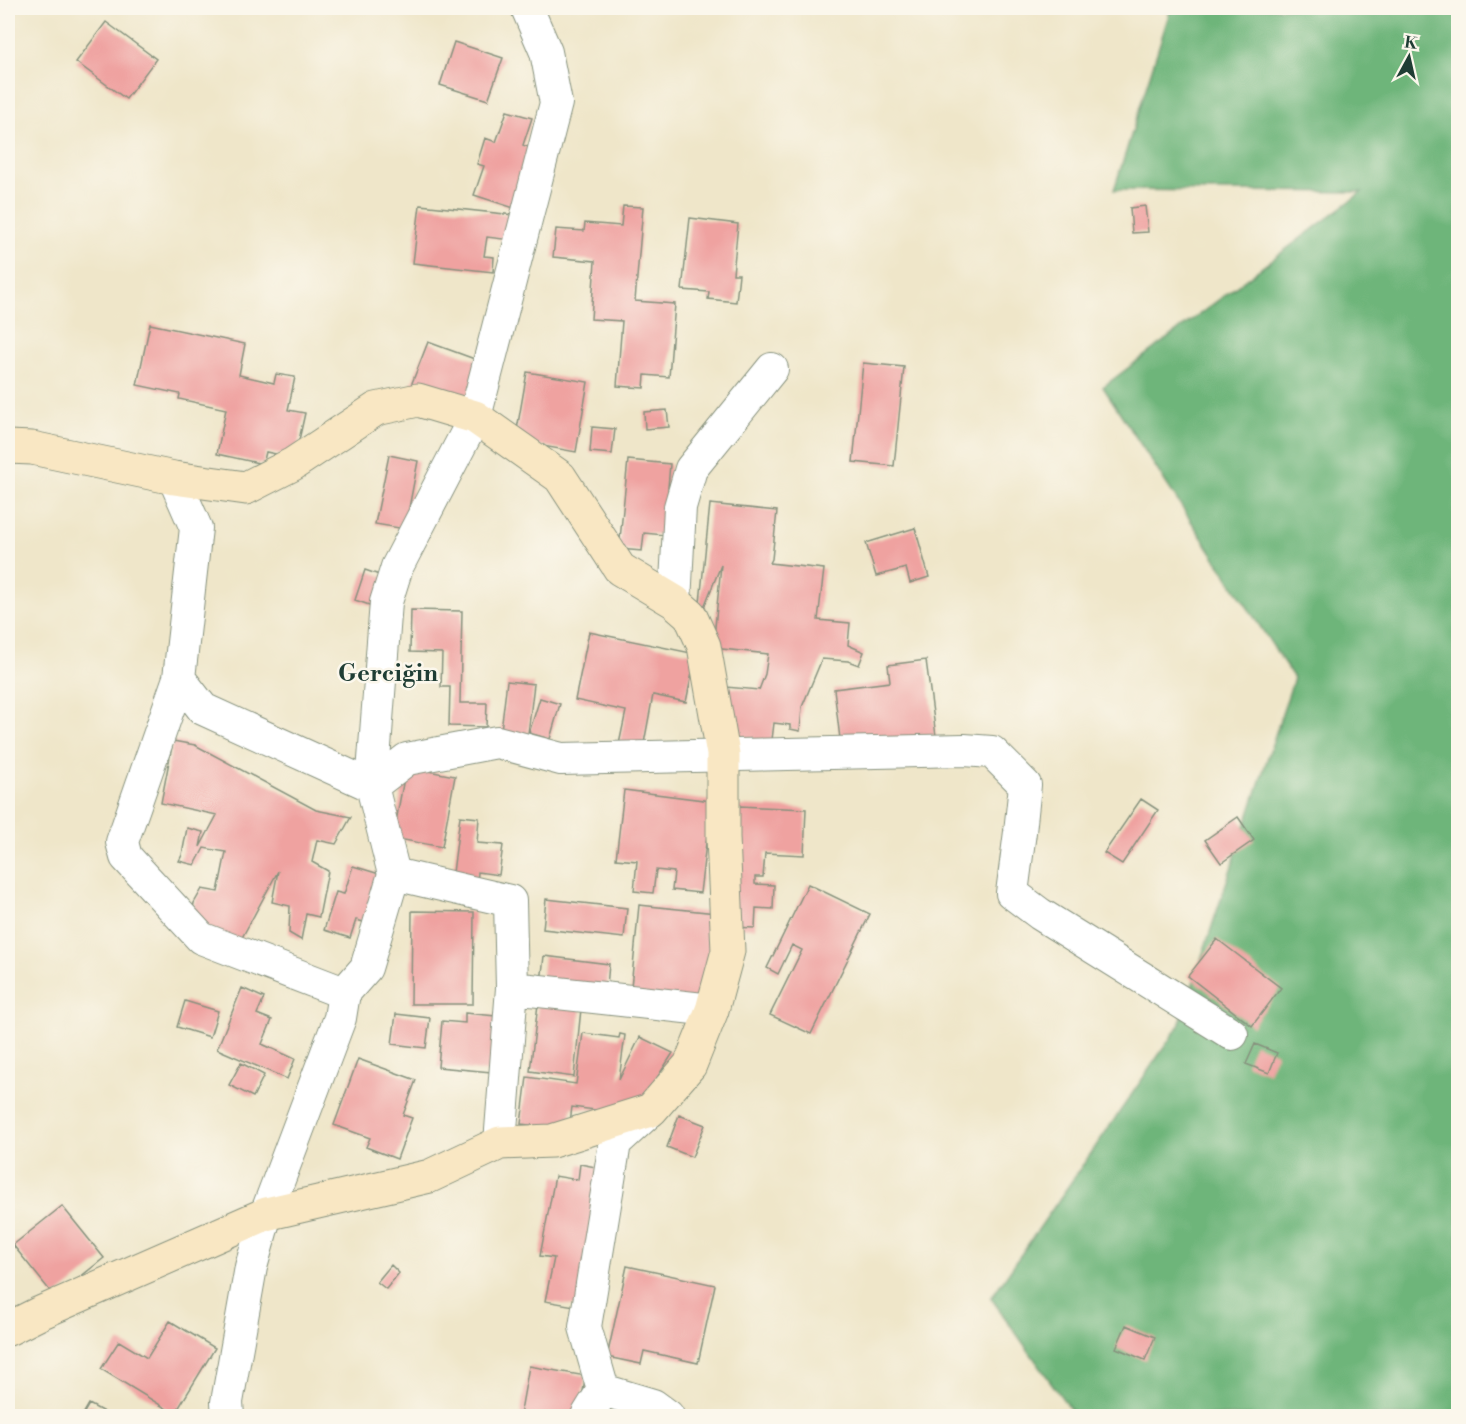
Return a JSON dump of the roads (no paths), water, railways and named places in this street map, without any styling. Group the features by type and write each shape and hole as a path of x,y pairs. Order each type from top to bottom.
{"street":[{"path":"228,1416 227,1402 250,1267 266,1214 340,1018 344,993 366,968 394,874 372,786 386,602 397,567 475,417 556,103 546,52 527,8"},
{"path":"675,602 680,507 691,469 772,369"},
{"path":"8,447 32,448 174,478 246,488 293,464 376,409 418,400 475,417 560,477 620,569 675,602 690,615 704,646 723,754 723,837 728,951 712,1010 690,1065 651,1110 615,1143 585,1327 603,1390 587,1416"},
{"path":"174,478 196,528 179,678 122,842 126,857 201,938 344,993"},
{"path":"179,678 203,709 372,786"},
{"path":"372,786 407,759 497,742 561,759 964,750 992,752 1025,785 1012,893 1040,914 1232,1034"},
{"path":"394,874 510,901 512,988 500,1143"},
{"path":"512,988 712,1010"},
{"path":"8,1329 266,1214 430,1176 500,1143 552,1141 651,1110"},
{"path":"603,1390 653,1405 668,1416"}],"district":[{"name":"Gerciğin","path":"388,673"}]}
